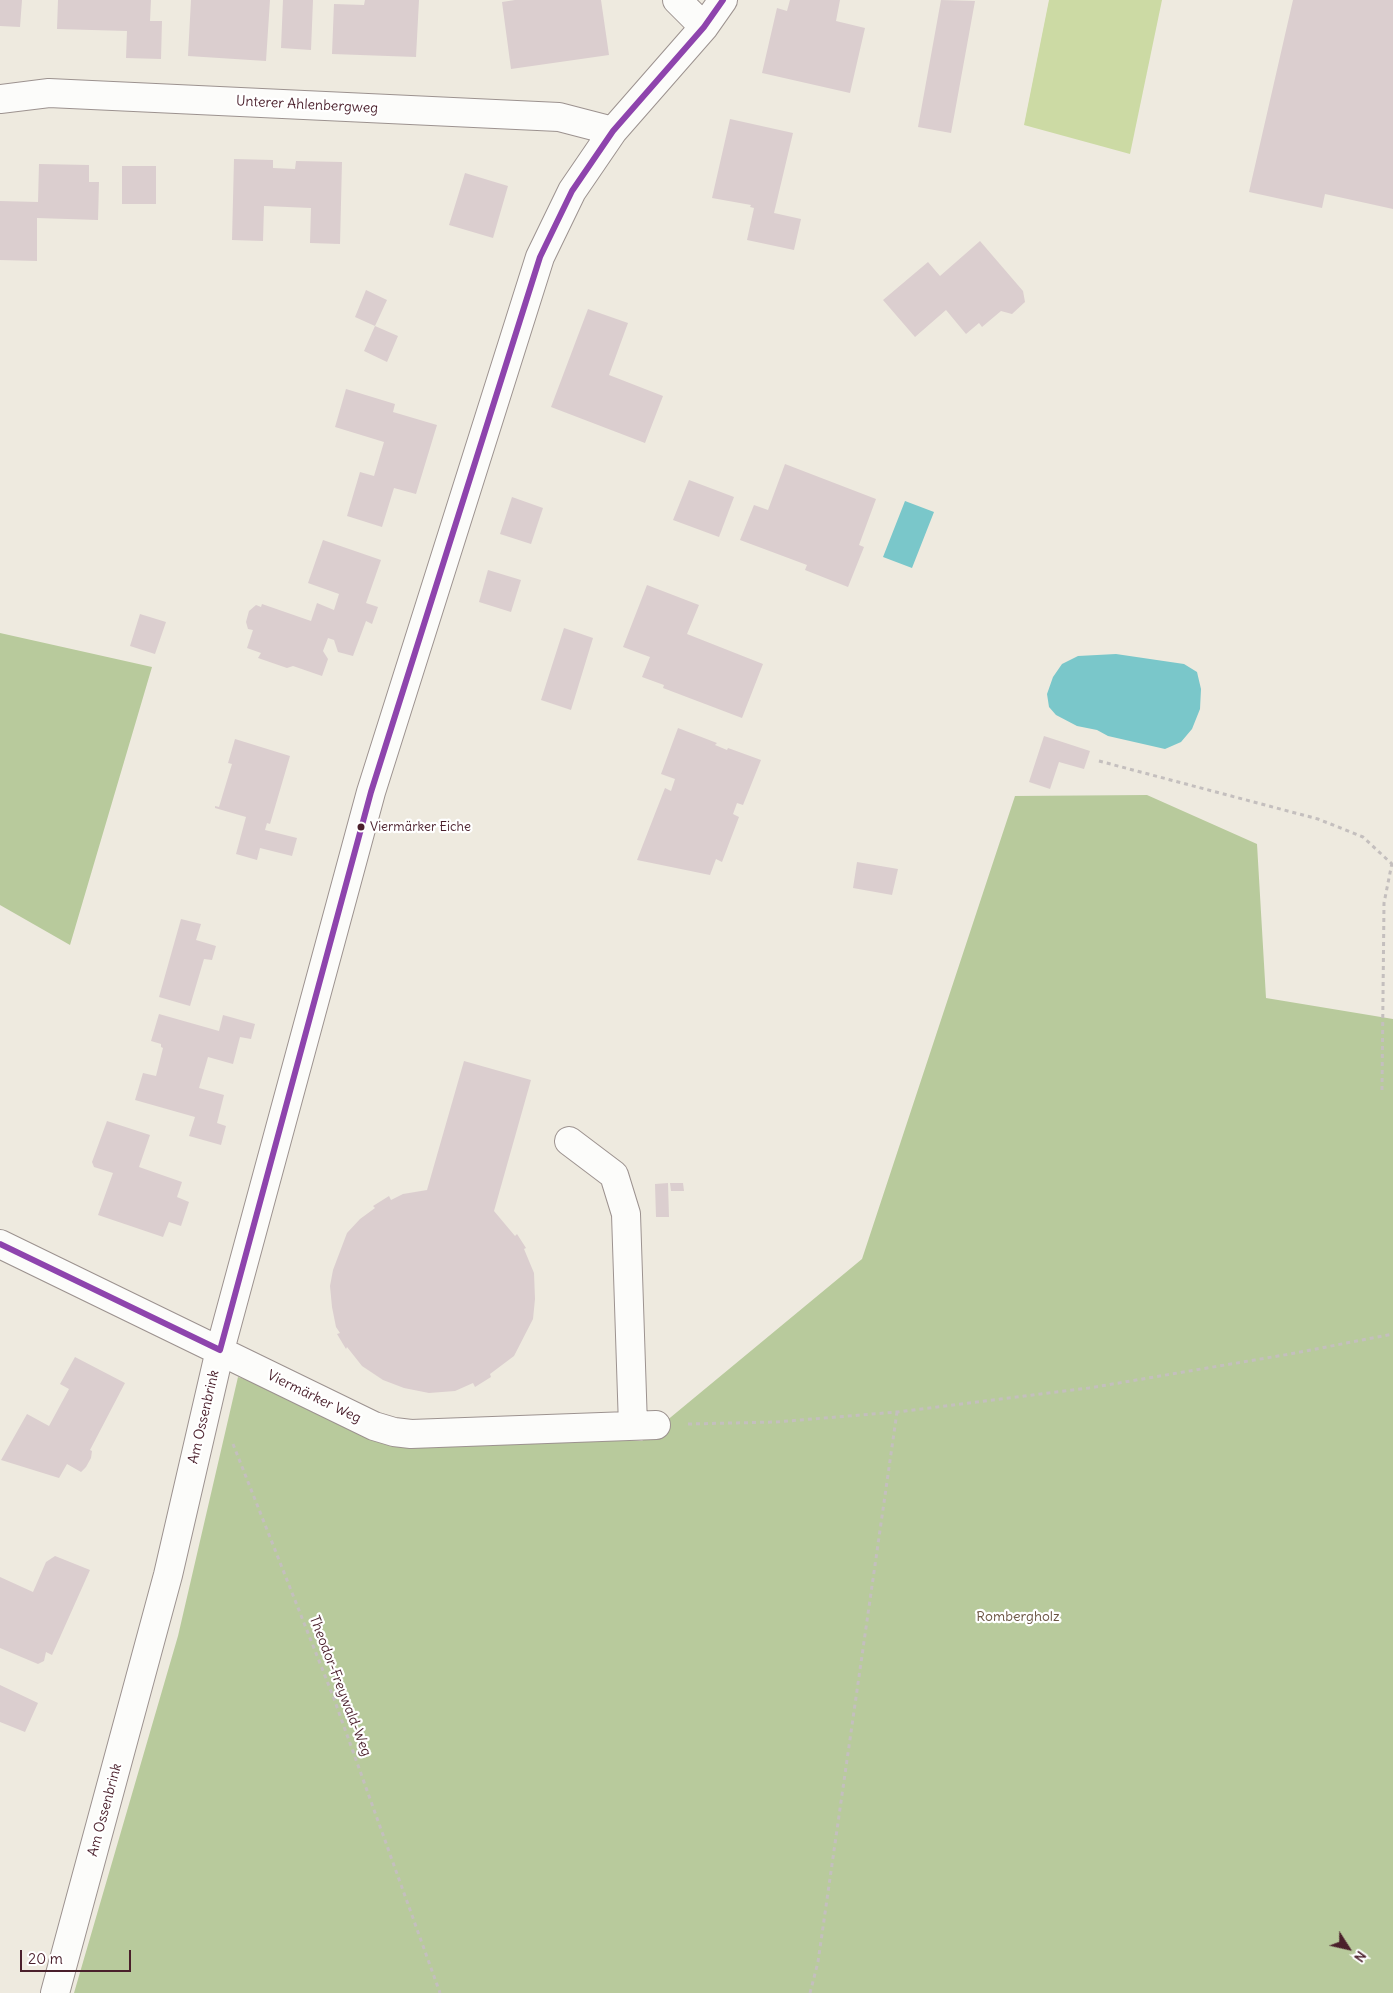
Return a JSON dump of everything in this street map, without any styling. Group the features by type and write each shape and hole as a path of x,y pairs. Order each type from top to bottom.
{"street":[{"path":"676,0 704,27"},
{"name":"Am Ossenbrink","path":"55,1993 168,1576 220,1350 371,792 540,257 572,191 613,131 704,27 723,0"},
{"name":"Unterer Ahlenbergweg","path":"0,99 49,93 559,117 613,131"},
{"path":"569,1141 614,1175 626,1214 644,1426"},
{"name":"Viermärker Weg","path":"0,1244 374,1426 394,1432 410,1434 644,1426"}],"path":[{"path":"1099,761 1318,819 1363,837 1392,863 1384,903 1382,1090"},
{"path":"644,1426 776,1422 896,1412 1089,1388 1290,1354 1393,1334"},
{"name":"Theodor-Freywald-Weg","path":"210,1390 260,1509 333,1696 440,1993"},
{"path":"810,1993 820,1952 896,1412"}],"green space":[{"path":"1049,0 1162,0 1130,154 1024,125"},
{"path":"0,633 152,667 70,945 0,905"},
{"name":"Rombergholz","path":"1147,795 1257,844 1266,998 1393,1019 1393,1993 74,1993 178,1636 238,1377 416,1430 642,1441 862,1259 1015,796"}],"water":[{"path":"905,501 934,512 912,568 883,557"},
{"path":"1116,654 1184,664 1197,672 1201,689 1200,709 1192,729 1181,742 1165,749 1108,736 1097,730 1077,726 1056,715 1049,707 1047,694 1053,677 1062,664 1078,656"}],"building":[{"path":"0,0 22,0 20,27 0,26"},
{"path":"58,0 151,0 150,21 162,21 161,59 126,58 127,31 57,29"},
{"path":"191,0 270,0 266,61 188,56"},
{"path":"283,0 313,0 311,50 281,48"},
{"path":"365,0 419,0 416,57 332,54 334,4 364,5"},
{"path":"515,0 601,0 609,55 511,69 502,2"},
{"path":"790,0 840,0 836,21 865,28 850,93 762,73 777,8 787,11"},
{"path":"941,0 975,1 951,133 918,127"},
{"path":"1293,0 1393,0 1393,209 1325,194 1322,208 1249,192"},
{"path":"730,119 793,133 774,213 801,219 794,250 747,240 754,208 750,207 751,205 712,198"},
{"path":"234,159 273,160 273,168 295,169 296,161 342,162 340,244 310,243 311,208 264,206 263,241 232,240"},
{"path":"39,164 89,165 89,182 99,182 98,220 37,218 37,261 0,260 0,201 38,202"},
{"path":"122,166 156,166 156,204 122,204"},
{"path":"465,173 508,186 493,238 449,225"},
{"path":"980,241 1023,291 1025,302 1012,314 1001,311 982,327 979,323 966,334 946,310 915,337 883,300 928,262 940,276"},
{"path":"366,290 387,300 375,326 355,317"},
{"path":"588,309 628,323 609,375 663,396 645,443 551,407"},
{"path":"375,326 398,336 387,362 364,351"},
{"path":"346,389 395,404 393,412 437,425 416,494 394,488 382,527 347,516 360,472 374,476 384,442 335,427"},
{"path":"785,464 876,499 859,545 864,547 848,587 805,570 807,565 740,540 754,505 768,510"},
{"path":"689,480 734,497 719,537 673,520"},
{"path":"512,497 543,508 531,544 500,534"},
{"path":"323,540 381,560 366,603 378,607 372,624 366,621 353,656 338,652 334,640 328,638 323,651 328,659 322,676 293,666 287,668 258,658 261,653 247,648 253,630 248,629 246,622 249,611 256,605 261,607 262,604 311,621 317,603 334,610 339,594 308,583"},
{"path":"488,570 521,580 511,612 479,602"},
{"path":"647,585 699,605 687,634 763,664 742,718 663,688 664,685 642,677 650,657 623,647"},
{"path":"140,614 166,622 155,654 130,646"},
{"path":"564,628 593,638 571,710 541,700"},
{"path":"678,728 717,743 715,745 727,750 728,748 761,760 743,805 737,803 733,814 739,817 722,862 716,859 710,875 637,860 665,788 671,791 675,779 661,774"},
{"path":"1044,736 1090,751 1084,769 1059,762 1050,789 1029,782"},
{"path":"235,739 290,756 270,824 267,823 265,830 297,838 292,856 260,848 257,860 236,854 246,817 215,808 215,806 219,807 232,764 228,763"},
{"path":"857,862 898,869 892,895 853,888"},
{"path":"181,919 201,924 196,940 216,946 212,960 204,959 190,1006 159,997"},
{"path":"159,1014 219,1031 223,1015 255,1024 251,1039 240,1037 233,1064 208,1057 199,1088 224,1095 217,1123 226,1126 221,1145 189,1136 195,1117 135,1100 143,1073 156,1076 163,1048 161,1044 151,1041"},
{"path":"464,1061 531,1080 494,1211 515,1236 517,1234 526,1248 524,1249 534,1273 535,1299 533,1319 514,1356 490,1374 491,1377 475,1387 473,1383 455,1391 429,1393 404,1388 383,1380 362,1366 347,1347 346,1349 337,1334 340,1333 336,1327 330,1286 333,1270 347,1233 360,1219 375,1208 373,1206 389,1196 391,1200 403,1194 427,1190"},
{"path":"107,1121 150,1135 139,1167 182,1182 177,1197 189,1202 181,1226 169,1222 163,1237 98,1215 113,1173 94,1167 92,1162"},
{"path":"668,1183 669,1217 656,1217 655,1184"},
{"path":"670,1183 683,1183 684,1191 671,1191"},
{"path":"75,1357 125,1383 90,1450 92,1451 91,1458 86,1467 81,1472 67,1464 59,1478 1,1460 27,1414 49,1426 69,1389 60,1384"},
{"path":"55,1556 90,1570 52,1655 46,1652 44,1661 38,1664 0,1648 0,1577 33,1592 46,1562"},
{"path":"0,1685 38,1703 25,1732 0,1722"}],"transit line":[{"path":"220,1350 371,792 540,257 572,191 613,131 704,27 723,0"},
{"path":"0,1244 220,1350"}],"place":[{"name":"Viermärker Eiche","path":"361,827"}]}
